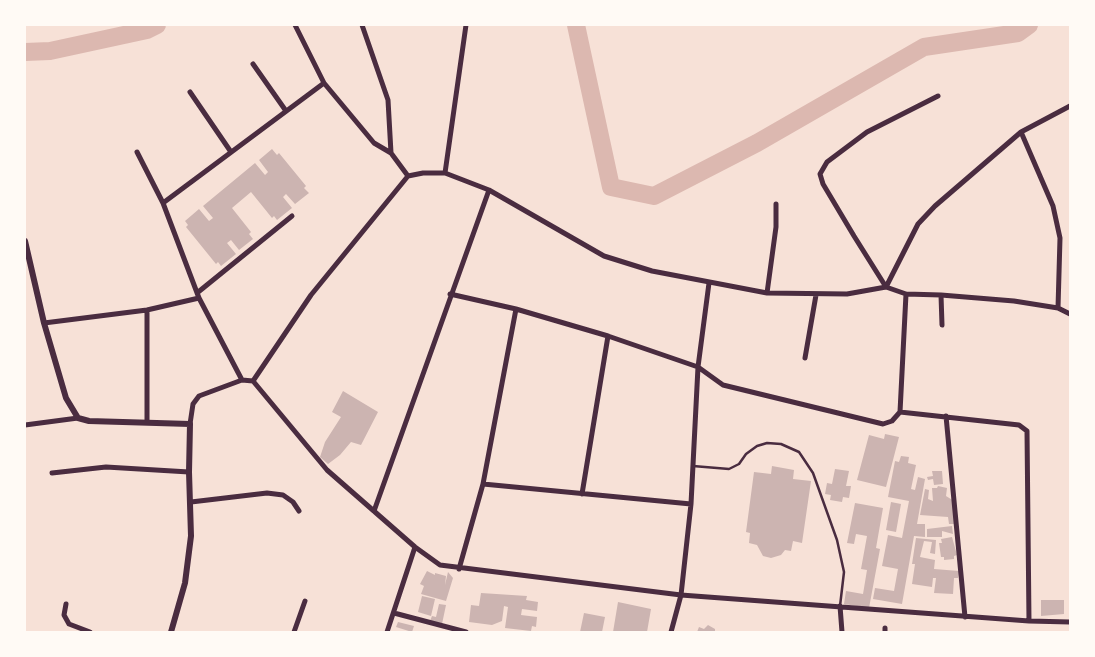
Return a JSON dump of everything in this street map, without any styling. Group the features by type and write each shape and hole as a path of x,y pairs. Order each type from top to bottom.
{"street":[{"path":"295,25 324,83 374,143 391,153 408,176"},
{"path":"362,25 388,100 391,153"},
{"path":"445,173 466,25"},
{"path":"253,64 286,111"},
{"path":"163,203 324,83"},
{"path":"190,92 231,152"},
{"path":"886,287 823,184 820,174 827,162 867,132 938,96"},
{"path":"886,287 918,224 934,206 1021,132 1070,106"},
{"path":"1021,132 1053,206 1060,238 1058,308"},
{"path":"138,152 163,203 198,295 242,380"},
{"path":"253,381 311,295 408,176 423,172 445,173 488,190 604,256 652,271 767,292 816,295 847,294 886,287 906,294 941,294 1014,301 1058,308 1070,314"},
{"path":"374,511 488,190"},
{"path":"767,292 776,227 776,204"},
{"path":"44,323 147,310 198,295 292,216"},
{"path":"25,241 44,323 66,398 78,418"},
{"path":"671,632 681,596 691,504 698,367 710,283"},
{"path":"450,294 516,309 608,336 698,367 723,385 883,424 892,421 900,412 906,294"},
{"path":"941,294 942,324"},
{"path":"805,358 816,295"},
{"path":"459,569 483,484 516,309"},
{"path":"147,310 147,422"},
{"path":"582,494 608,336"},
{"path":"174,631 185,583 191,536 189,472 190,424 193,404 200,396 242,380 253,381 327,470 415,547 440,565 459,569 681,596 840,606 965,617 1070,622"},
{"path":"900,412 1019,425 1027,431 1029,621"},
{"path":"946,416 965,617"},
{"path":"25,425 78,418 89,421 190,424"},
{"path":"52,472 106,467 189,472"},
{"path":"483,484 691,504"},
{"path":"191,502 267,493 283,495 293,502 299,510"},
{"path":"387,632 415,547"},
{"path":"294,632 305,601"},
{"path":"66,604 64,615 68,624 90,632"},
{"path":"840,606 842,632"},
{"path":"394,613 466,632"}],"lane":[{"path":"693,466 729,469 739,464 746,454 757,446 767,443 781,444 799,452 813,473 837,540 844,572 840,606"}],"building":[{"path":"272,149 277,155 279,153 306,186 304,188 309,193 295,204 286,194 283,197 292,208 277,220 274,216 272,218 251,192 232,208 251,232 249,234 253,239 239,250 231,240 227,243 236,254 221,266 218,262 216,264 186,227 188,225 185,221 199,209 209,221 213,218 203,206 255,163 265,175 268,172 259,160"},
{"path":"343,391 378,412 361,445 351,442 340,455 328,464 320,457 325,442 341,417 332,412"},
{"path":"885,434 899,437 886,487 857,480 869,435 884,439"},
{"path":"901,456 909,457 908,463 916,465 911,489 915,490 918,477 925,479 917,524 925,524 925,537 914,536 902,604 873,599 875,588 894,591 898,569 882,566 888,535 902,538 909,501 888,497 895,461 899,462"},
{"path":"772,466 794,470 793,479 811,481 802,543 793,541 791,551 785,550 781,555 771,558 763,556 757,545 749,543 750,533 746,532 754,472 771,474"},
{"path":"835,469 849,471 846,486 851,486 849,498 843,497 842,502 830,500 831,495 825,494 827,483 832,484"},
{"path":"932,471 942,471 943,484 934,485 933,479 928,480 927,477 933,476"},
{"path":"938,486 947,488 946,496 954,501 955,524 949,524 948,517 920,515 925,489 929,490 928,499 933,501 932,488 937,488"},
{"path":"891,502 901,504 896,532 886,530"},
{"path":"855,503 883,508 876,548 880,549 869,608 844,604 846,591 863,594 867,570 861,569 867,536 856,534 854,544 847,543"},
{"path":"952,526 953,534 942,531 942,537 927,537 927,529"},
{"path":"952,537 957,555 954,556 954,559 944,560 944,557 941,557 939,543 942,543 941,539"},
{"path":"916,538 936,540 935,554 930,553 932,542 924,541 920,557 935,560 934,569 959,571 958,578 954,578 953,594 934,593 936,578 933,578 932,587 912,584 915,564 912,564"},
{"path":"427,571 435,575 435,573 446,576 445,585 448,572 453,578 446,601 421,594 424,586 420,584"},
{"path":"481,593 527,596 526,600 538,602 537,611 522,609 521,615 537,617 536,627 532,626 531,631 505,628 508,607 504,606 502,621 492,625 469,622 471,605 479,606"},
{"path":"422,596 435,599 431,616 418,612"},
{"path":"1041,600 1064,600 1064,614 1041,616"},
{"path":"618,602 651,609 647,632 613,632"},
{"path":"439,604 446,605 442,624 430,621 432,616 436,617"},
{"path":"584,613 605,617 602,632 580,632"},
{"path":"398,622 414,626 412,632 396,627"},
{"path":"708,625 715,629 715,632 697,632 699,627 704,629"}],"waterway":[{"path":"25,52 50,51 147,30 157,25"},
{"path":"576,25 611,187 654,196 757,143 924,47 1018,33 1029,25"}]}
